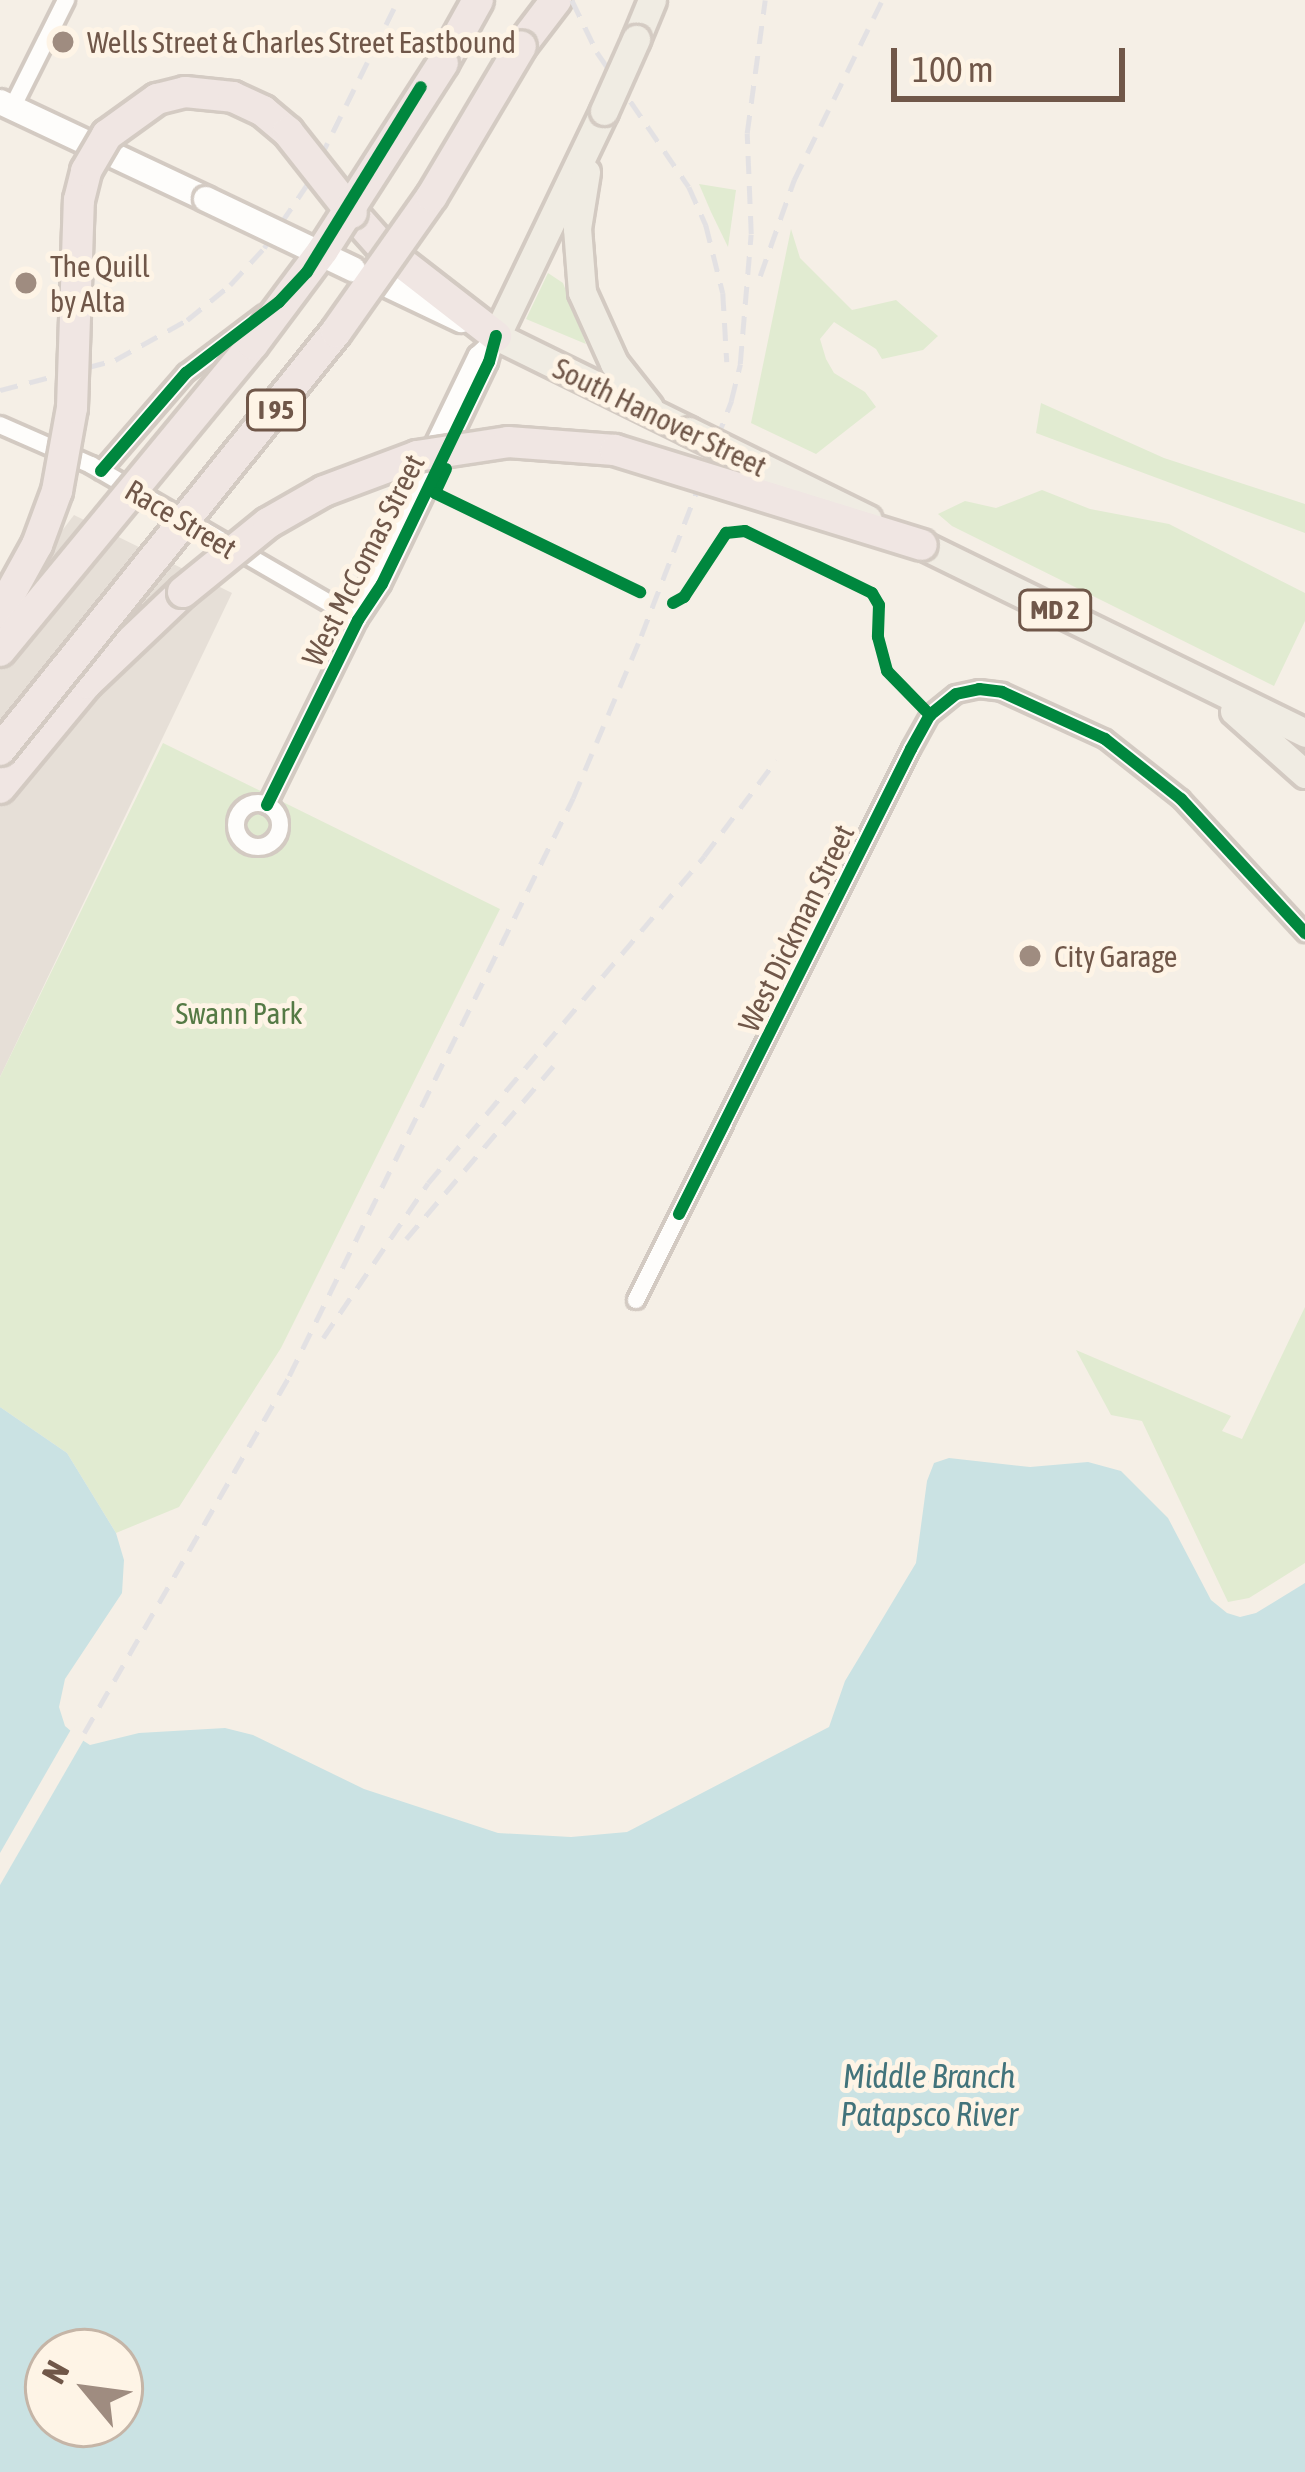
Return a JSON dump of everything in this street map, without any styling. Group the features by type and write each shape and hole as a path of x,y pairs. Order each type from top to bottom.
{"highway":[{"path":"443,63 464,0"},
{"name":"I 95","path":"0,651 253,344 323,250 478,0"},
{"name":"I 95","path":"0,750 336,332 432,196 543,0"},
{"path":"520,46 556,0"},
{"path":"0,612 38,544 57,490 72,408 79,200 86,171 107,135 158,99 185,92 233,98 276,120 385,249 496,336"},
{"path":"0,788 87,683 212,566 324,491 417,456 525,442 615,450 922,545"}],"main road":[{"path":"652,0 604,110 578,213 576,260 582,292 614,363 655,414"},
{"name":"South Hanover Street","path":"4,103 496,336 1305,733"},
{"name":"West McComas Street","path":"496,336 604,110"},
{"path":"536,254 560,267 582,292"},
{"path":"1188,675 1305,774"}],"street":[{"path":"4,103 66,0"},
{"path":"101,471 185,373 279,302 307,272 421,87"},
{"name":"West McComas Street","path":"266,805 358,620 382,584 489,362 496,336"},
{"name":"Race Street","path":"0,425 101,471 358,620"},
{"name":"West Dickman Street","path":"636,1300 926,721 956,694 979,689 1069,719 1142,766 1181,799 1305,933"}],"shaded area":[{"path":"74,515 232,593 0,1077 0,612"}],"green space":[{"path":"699,184 736,190 728,247 711,212"},
{"path":"791,229 800,258 852,310 896,300 938,336 923,350 882,359 876,349 834,322 820,339 826,359 834,373 865,392 876,407 816,454 751,423"},
{"path":"548,273 563,283 586,344 526,319"},
{"path":"1041,403 1164,458 1305,504 1305,533 1036,433"},
{"path":"1042,490 1090,509 1169,524 1305,593 1305,621 1274,686 952,526 938,514 965,501 996,508"},
{"name":"Swann Park","path":"163,743 500,909 281,1348 179,1507 116,1533 67,1453 0,1407 0,1077"},
{"path":"1305,1307 1305,1563 1249,1598 1228,1602 1142,1421 1111,1415 1076,1350 1231,1416 1222,1431 1242,1439"}],"water":[{"name":"Middle Branch Patapsco River","path":"0,1407 67,1453 116,1533 124,1560 122,1593 65,1679 59,1707 65,1726 79,1738 90,1745 139,1733 225,1728 253,1735 364,1789 498,1833 571,1837 627,1832 829,1727 845,1681 916,1563 927,1481 934,1463 949,1458 1030,1467 1088,1462 1121,1471 1168,1518 1211,1600 1227,1613 1240,1617 1256,1613 1305,1583 1305,2472 0,2472"}],"pier":[{"path":"73,1726 86,1736 0,1885 0,1853"}],"railway":[{"path":"0,390 115,360 187,320 230,285 264,248 306,186 398,0"},
{"path":"572,0 597,52 689,187 706,225 723,293 727,362"},
{"path":"84,1733 289,1376 573,798 641,636 731,401 740,364 751,234 747,133 765,0"},
{"path":"760,276 794,180 882,0"},
{"path":"323,1338 428,1183 704,856 776,760"},
{"path":"406,1239 553,1066"}],"cycle path":[{"path":"101,471 186,373 279,302 307,272 421,87"},
{"path":"267,805 358,620 382,584 489,362 496,336"},
{"path":"446,469 435,493 640,592"},
{"path":"673,603 684,597 726,533 745,531 872,593 879,605 878,637 887,671 930,715"},
{"path":"679,1214 911,749 930,715 956,694 979,689 1002,692 1105,739 1181,799 1305,933"}],"place":[{"name":"Wells Street & Charles Street Eastbound","path":"63,42"},
{"name":"The Quill by Alta","path":"26,283"},
{"name":"City Garage","path":"1030,956"}]}
